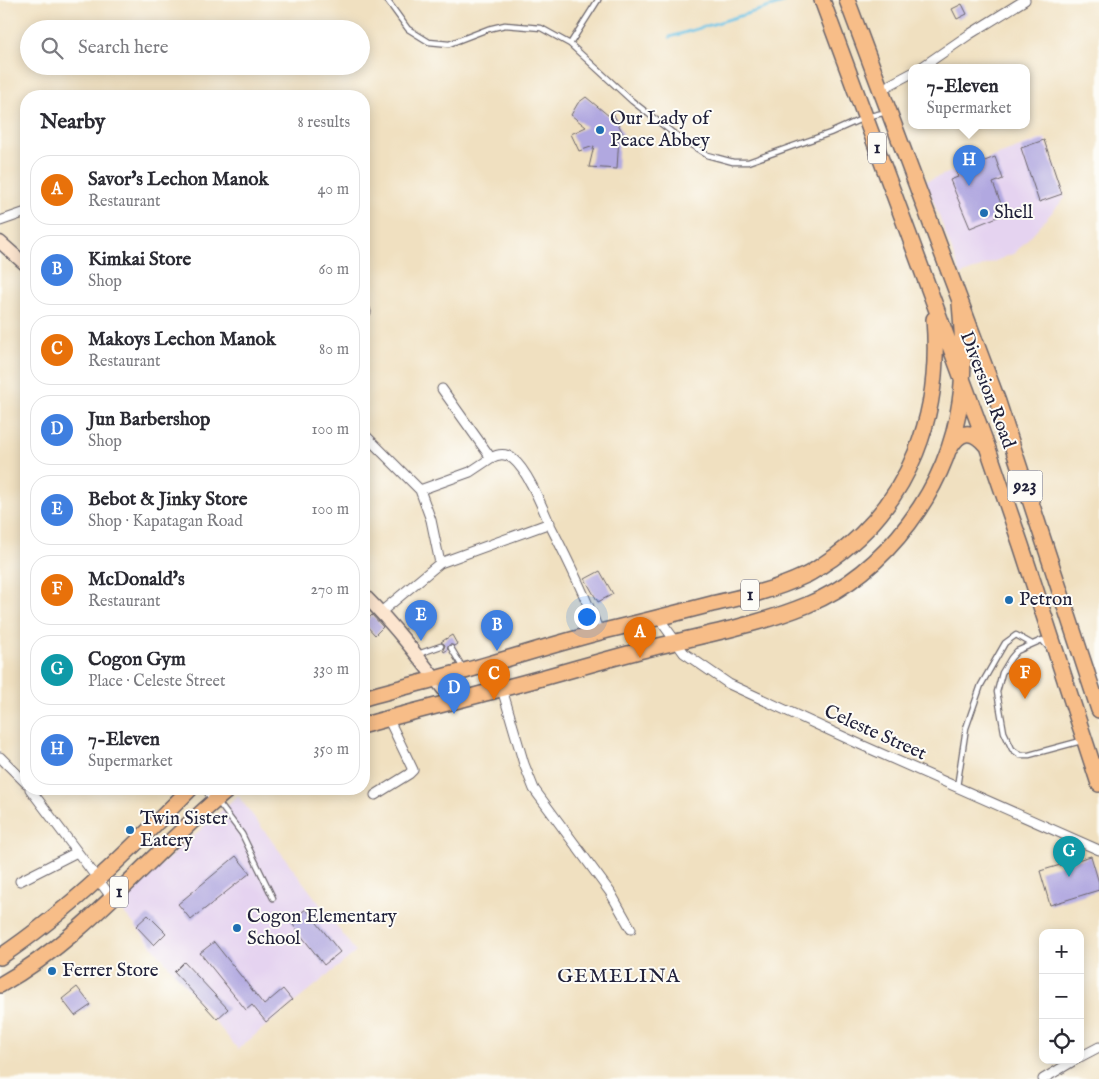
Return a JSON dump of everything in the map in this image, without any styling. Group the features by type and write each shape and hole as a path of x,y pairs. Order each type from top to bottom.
{"highway":[{"name":"1","path":"370,696 599,632 777,587 804,576 846,548 879,514 904,480 914,458 930,409 936,352 931,296 822,0"},
{"name":"1","path":"847,0 945,264"},
{"name":"Diversion Road","path":"945,264 998,402 1099,710"},
{"name":"Diversion Road","path":"931,296 988,446 1099,784"},
{"name":"1","path":"370,723 777,616 814,602 848,582 882,555 910,521 932,488 949,449 959,410 962,380 963,338 960,303"},
{"path":"949,449 956,438 964,434 974,435 988,446"},
{"name":"1","path":"0,957 34,933 97,880 184,795"},
{"name":"1","path":"0,985 58,947 112,898 210,795"}],"main road":[{"path":"0,242 20,260"},
{"path":"370,601 417,655 452,701"}],"street":[{"path":"926,64 1024,0"},
{"path":"880,90 908,75"},
{"path":"0,222 20,214"},
{"path":"442,389 491,458"},
{"path":"370,440 420,490 431,520 440,563"},
{"path":"420,490 470,472 498,454 513,459 528,480 550,523 585,595 599,632"},
{"path":"381,612 440,563 550,523"},
{"name":"Celeste Street","path":"658,617 675,642 691,659 729,684 957,788 1099,850"},
{"path":"502,689 524,764 534,789 610,892 631,929"},
{"path":"375,795 413,770 388,718"},
{"path":"0,757 20,778"},
{"path":"35,795 112,898"},
{"path":"20,881 78,852"},
{"path":"1084,1056 1099,1047"},
{"path":"1043,1079 1069,1064"}],"lane":[{"path":"387,0 408,29 429,42 449,44 464,40 488,29 506,25 542,28 570,44 632,101 672,133 707,155 733,162 748,162 888,111"},
{"path":"570,44 598,0"},
{"path":"957,788 966,728 982,685 1005,643 1011,638 1016,635 1032,644"},
{"path":"1059,662 1042,640 1017,651 1011,658 1002,673 997,692 1004,732 1012,749 1020,755 1029,755 1085,740"},
{"path":"417,655 441,646"},
{"path":"451,648 465,671"},
{"path":"212,795 242,834 274,898"}],"shaded area":[{"path":"1045,138 1065,198 1015,253 961,275 926,181"},
{"name":"Cogon Elementary School","path":"238,796 356,952 238,1049 117,904"}],"building":[{"path":"962,4 967,14 957,19 952,9"},
{"name":"Our Lady of Peace Abbey","path":"586,97 609,116 613,113 623,134 619,136 617,169 589,167 594,146 579,151 571,134 586,127 571,115 578,103"},
{"path":"1044,140 1062,194 1039,202 1021,148"},
{"path":"995,157 1003,179 993,183 1005,214 970,228 950,180 958,177 956,172"},
{"path":"600,571 613,594 598,602 585,579"},
{"path":"372,615 383,627 375,635 370,630 370,617"},
{"path":"452,635 457,644 454,646 449,645 444,652 445,645 441,642"},
{"path":"236,856 250,873 191,920 178,904"},
{"path":"1091,856 1099,883 1099,890 1050,905 1040,871"},
{"path":"306,909 340,952 324,965 290,921"},
{"path":"148,915 166,933 154,945 136,926"},
{"path":"214,942 264,1005 283,989 292,1000 266,1022 252,1005 246,1010 200,953"},
{"path":"184,962 228,1009 217,1019 174,972"},
{"path":"77,987 91,1005 75,1016 62,999"}],"waterway":[{"path":"670,37 783,3"}],"place":[{"name":"Our Lady of Peace Abbey","path":"600,130"},
{"name":"7-Eleven","path":"969,186"},
{"name":"Shell","path":"984,213"},
{"name":"Petron","path":"1009,600"},
{"name":"Bebot & Jinky Store","path":"421,641"},
{"name":"Kimkai Store","path":"497,651"},
{"name":"Savor's Lechon Manok","path":"640,658"},
{"name":"McDonald's","path":"1025,699"},
{"name":"Makoys Lechon Manok","path":"494,700"},
{"name":"Jun Barbershop","path":"454,714"},
{"name":"Twin Sister Eatery","path":"130,830"},
{"name":"Cogon Gym","path":"1069,877"},
{"name":"Cogon Elementary School","path":"237,928"},
{"name":"Ferrer Store","path":"52,971"}],"district":[{"name":"GEMELINA","path":"619,976"}]}
